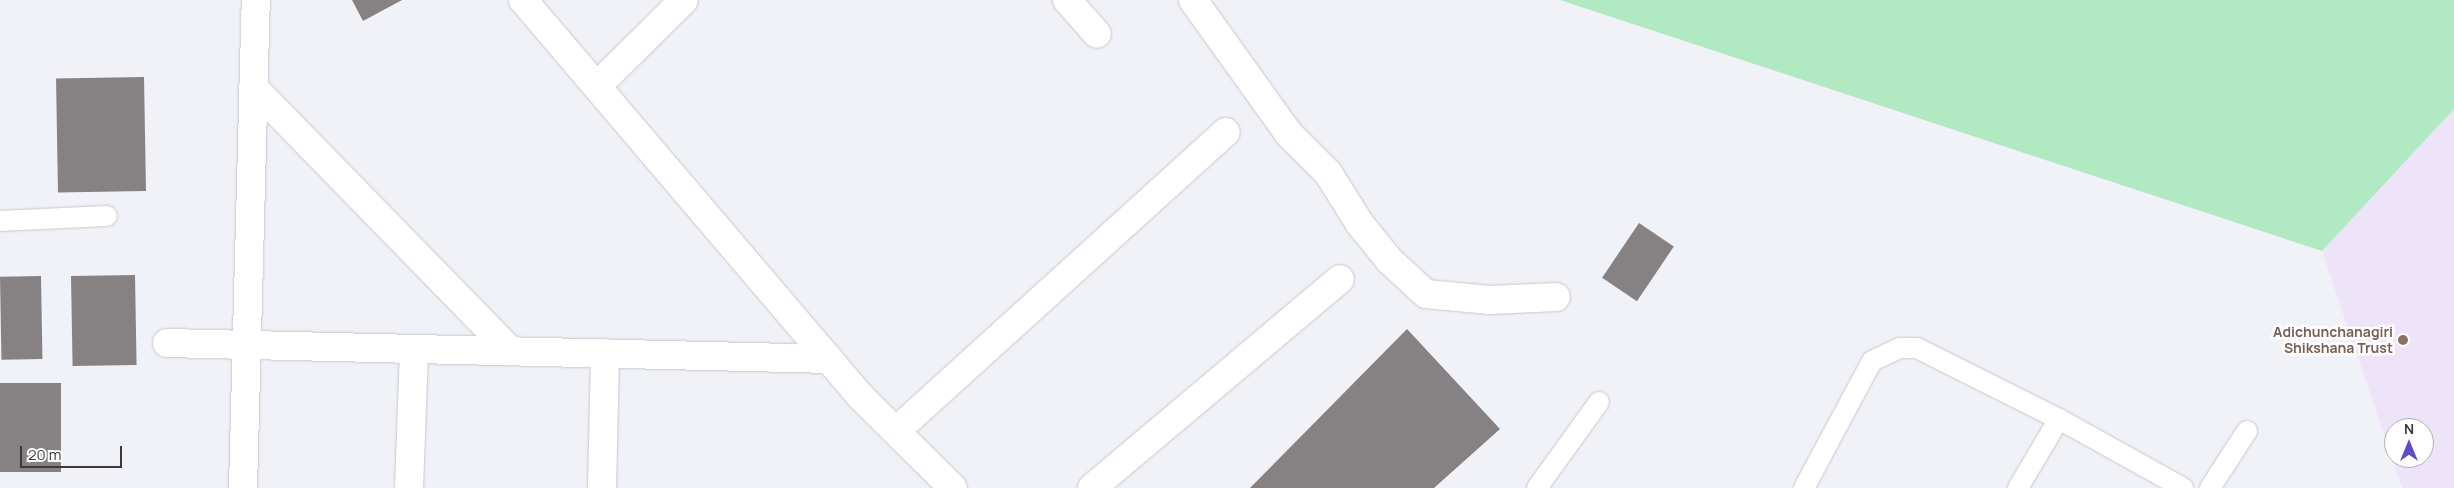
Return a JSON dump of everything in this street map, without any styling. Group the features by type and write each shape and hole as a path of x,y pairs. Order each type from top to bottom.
{"street":[{"path":"242,488 256,0"},
{"path":"523,0 829,359 896,431 953,488"},
{"path":"596,86 684,0"},
{"path":"1067,0 1098,34"},
{"path":"1193,0 1289,134 1328,173 1360,224 1390,261 1426,294 1490,300 1556,297"},
{"path":"254,87 511,351"},
{"path":"896,431 1226,132"},
{"path":"1092,488 1340,279"},
{"path":"167,343 829,359"},
{"path":"409,488 414,349"},
{"path":"602,488 605,353"}],"lane":[{"path":"0,220 107,216"},
{"path":"1804,488 1872,361 1900,348 1916,348 2059,419 2183,488"},
{"path":"1537,488 1599,402"},
{"path":"2018,488 2059,419"},
{"path":"2210,488 2247,431"}],"shaded area":[{"name":"Adichunchanagiri Shikshana Trust","path":"2454,109 2454,488 2402,488 2395,468 2434,468 2434,418 2384,418 2384,435 2322,251"}],"green space":[{"path":"1560,0 2454,0 2454,109 2322,251"}],"building":[{"path":"352,0 402,0 363,21"},
{"path":"144,77 146,191 58,193 56,79"},
{"path":"1639,223 1674,246 1637,301 1602,278"},
{"path":"135,275 137,365 73,366 71,276"},
{"path":"41,276 42,359 1,360 0,277"},
{"path":"1407,329 1500,429 1434,488 1250,488"},
{"path":"0,383 61,383 61,472 0,472"}],"place":[{"name":"Adichunchanagiri Shikshana Trust","path":"2403,340"}]}
